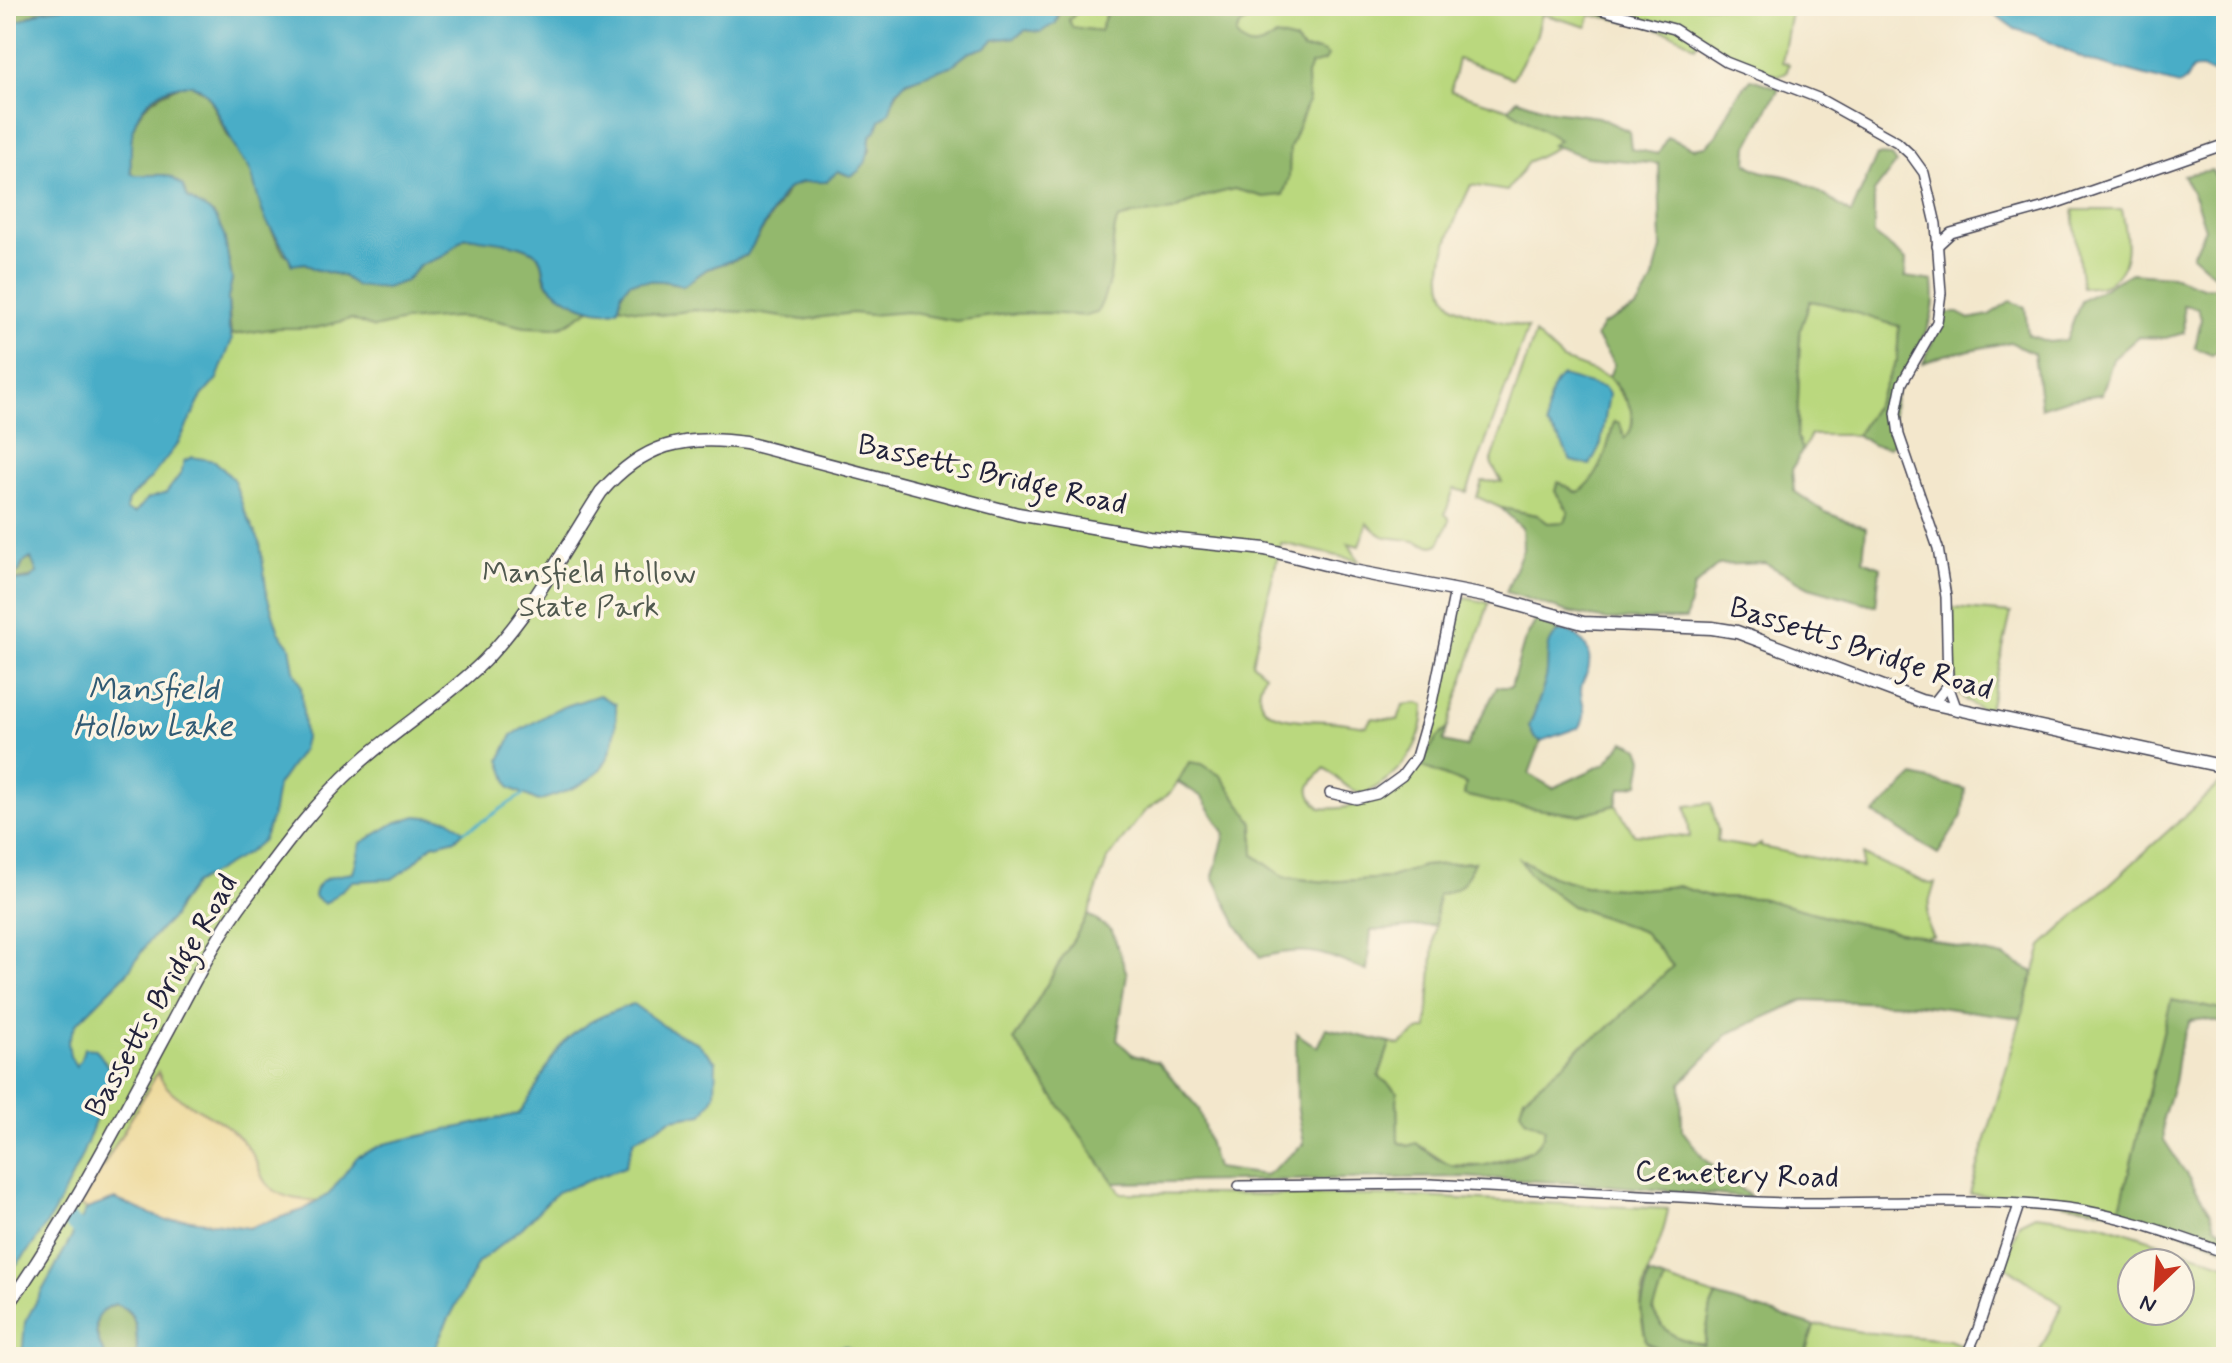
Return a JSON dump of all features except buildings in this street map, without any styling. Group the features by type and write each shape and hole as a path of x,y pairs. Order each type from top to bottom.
{"street":[{"path":"1587,6 1680,31 1723,61 1806,92 1897,142 1924,173 1936,224 1941,293 1937,322 1902,383 1896,413 1899,435 1938,548 1946,597 1948,685 1957,710"},
{"path":"1937,246 1951,233 2045,207 2226,144"},
{"path":"1936,224 1951,233"},
{"name":"Bassetts Bridge Road","path":"6,1308 89,1177 222,933 285,846 355,766 483,662 525,610 601,492 627,466 662,446 701,439 746,443 1018,514 1121,533 1265,549 1455,590 1583,623 1698,627 1737,632 1933,704 2226,767"},
{"path":"1330,793 1356,799 1377,794 1402,776 1416,757 1432,700 1455,590"},
{"path":"1933,704 1948,685"},
{"name":"Cemetery Road","path":"1239,1186 1430,1184 1743,1203 1928,1202 2067,1208 2119,1218 2226,1253"},
{"path":"1966,1357 2019,1205"}],"green space":[{"name":"Mansfield Hollow State Park","path":"6,6 1792,6 1782,62 1789,64 1786,73 1779,76 1730,58 1700,37 1695,47 1659,29 1590,15 1587,27 1542,14 1536,37 1513,78 1458,59 1451,91 1509,109 1560,140 1553,146 1557,147 1529,161 1507,191 1471,185 1452,227 1443,261 1444,291 1451,303 1476,315 1528,328 1467,492 1454,489 1445,514 1449,522 1439,544 1434,546 1386,537 1367,523 1359,546 1348,543 1359,561 1281,543 1252,663 1265,674 1260,701 1266,710 1276,715 1366,726 1372,718 1398,720 1403,705 1424,705 1415,746 1389,778 1365,794 1348,787 1325,768 1310,788 1311,797 1321,808 1364,803 1391,791 1411,772 1425,749 1442,692 1458,607 1466,598 1489,603 1447,729 1419,765 1466,784 1464,794 1580,815 1616,805 1634,834 1690,837 1686,806 1711,803 1718,831 1717,842 1754,848 1761,844 1761,847 1862,868 1863,855 1929,884 1935,883 1927,917 1933,936 1924,937 1841,920 1759,898 1711,897 1678,886 1642,889 1584,886 1552,876 1522,860 1572,906 1644,932 1673,966 1605,1031 1580,1046 1566,1062 1524,1097 1545,1128 1544,1137 1532,1150 1484,1166 1449,1165 1416,1143 1408,1146 1398,1142 1397,1092 1379,1076 1390,1043 1400,1045 1418,1031 1427,1029 1438,895 1474,862 1423,866 1388,878 1325,882 1284,877 1254,855 1254,837 1190,763 1171,792 1144,812 1107,860 1088,915 1014,1040 1121,1193 1397,1196 1668,1209 1645,1283 1641,1313 1646,1341 1676,1357 6,1357"},
{"path":"6,6 76,6 38,12 6,23"},
{"path":"1060,6 1084,6 1069,20 1072,27 1100,31 1109,6 1262,6 1261,15 1237,30 1240,41 1255,46 1276,36 1296,41 1303,50 1325,53 1328,56 1325,61 1311,65 1307,75 1308,102 1290,148 1289,178 1283,195 1264,197 1234,189 1203,197 1173,211 1118,219 1107,289 1097,313 1086,316 1008,314 956,321 907,312 852,313 803,320 747,312 694,310 661,315 619,306 622,292 630,282 657,281 683,286 707,269 746,256 789,188 802,182 826,182 838,171 847,175 856,173 870,151 870,137 903,84 928,72 951,66 993,40 1015,37 1026,30 1040,32 1058,19"},
{"path":"1751,79 1779,88 1748,146 1747,163 1758,170 1802,183 1851,214 1877,155 1891,156 1896,163 1874,192 1874,234 1906,260 1905,277 1933,281 1932,313 1897,390 1893,405 1896,441 1889,447 1873,445 1857,435 1897,360 1899,326 1810,301 1800,331 1797,436 1802,451 1792,470 1794,491 1825,512 1866,528 1863,560 1880,567 1876,606 1809,587 1765,563 1718,565 1694,587 1686,619 1606,620 1568,612 1506,592 1523,549 1522,528 1501,508 1537,515 1548,523 1565,522 1569,512 1555,491 1558,482 1578,493 1598,470 1614,422 1620,424 1625,438 1630,430 1632,414 1629,406 1609,377 1614,364 1596,337 1602,325 1636,308 1652,282 1661,249 1659,164 1587,157 1552,145 1559,140 1509,109 1517,99 1552,111 1598,117 1629,131 1631,149 1658,154 1667,137 1693,148 1706,146 1716,136 1736,97"},
{"path":"181,85 193,85 207,94 227,135 250,168 269,225 291,264 305,263 314,269 343,276 356,286 383,288 406,281 420,265 444,256 464,238 491,240 513,244 537,255 545,279 552,288 573,302 592,308 563,326 554,328 456,317 404,321 374,328 351,319 316,328 278,328 231,335 228,298 232,279 224,235 214,215 188,198 171,177 131,173 131,142 137,118 153,100"},
{"path":"2212,170 2226,197 2226,285 2192,255 2205,229 2196,200 2183,175"},
{"path":"2073,210 2122,210 2127,240 2125,259 2116,276 2105,284 2082,288"},
{"path":"2131,273 2172,276 2203,287 2226,288 2226,345 2212,355 2195,348 2201,319 2198,308 2183,305 2184,333 2166,338 2138,337 2113,359 2102,394 2069,399 2041,408 2034,353 2010,342 1945,355 1923,363 1945,313 1959,313 1969,319 1989,315 2010,301 2025,307 2028,335 2049,342 2066,340 2081,301"},
{"path":"1810,301 1899,326 1897,360 1857,435 1811,435 1802,451 1797,436 1800,330"},
{"path":"1535,334 1563,360 1609,377 1633,411 1631,432 1625,439 1614,422 1603,462 1587,486 1578,494 1558,482 1555,491 1569,512 1565,522 1548,523 1537,515 1501,508 1477,497 1482,481 1502,482 1491,463"},
{"path":"28,559 34,561 37,573 34,577 6,582 6,576 19,572"},
{"path":"1952,608 2011,613 1989,709 1971,704 1958,690"},
{"path":"1536,620 1560,631 1549,647 1546,678 1529,726 1534,737 1541,741 1529,774 1553,788 1605,764 1624,741 1639,748 1643,758 1639,784 1620,789 1616,805 1580,815 1500,804 1464,795 1466,784 1418,765 1447,729 1443,742 1466,747 1497,687 1511,687 1524,642"},
{"path":"1189,762 1202,764 1221,776 1253,822 1254,855 1284,877 1325,882 1388,878 1423,866 1474,862 1462,885 1438,895 1435,925 1371,931 1367,971 1315,953 1292,952 1260,957 1237,925 1213,876 1225,834 1202,797 1178,782"},
{"path":"1914,776 1965,789 1962,816 1938,854 1874,814"},
{"path":"2226,778 2226,1011 2171,1000 2119,1212 2030,1198 1970,1194 2042,946"},
{"path":"1520,859 1552,876 1584,886 1642,889 1678,886 1711,897 1759,898 2004,957 2034,972 2021,1018 1915,1004 1804,1000 1729,1033 1681,1083 1682,1130 1704,1159 1752,1198 1592,1184 1462,1177 1114,1183 1014,1040 1088,915 1112,931 1127,974 1117,1040 1133,1055 1158,1062 1199,1109 1216,1168 1266,1175 1304,1144 1297,1105 1296,1033 1317,1047 1326,1028 1390,1043 1379,1076 1397,1092 1398,1142 1408,1146 1416,1143 1440,1160 1456,1166 1479,1166 1516,1158 1535,1147 1545,1128 1525,1119 1520,1110 1524,1097 1580,1047 1605,1031 1673,966 1644,932 1572,906 1529,874"},
{"path":"2171,1000 2226,1011 2226,1024 2205,1019 2190,1021 2179,1049 2174,1082 2163,1118 2164,1140 2210,1211 2215,1225 2226,1232 2226,1249 2174,1228 2134,1219 2119,1212"},
{"path":"2035,1215 2100,1223 2174,1247 2116,1247 2116,1327 2196,1327 2196,1254 2226,1264 2226,1357 2037,1357 2062,1305 2004,1265 2019,1223"},
{"path":"1649,1275 1665,1280 1653,1311 1662,1326 1674,1335 1704,1345 1716,1296 1814,1326 1804,1357 1676,1357 1646,1342 1641,1309"},
{"path":"1665,1280 1716,1296 1704,1345 1673,1336 1658,1320 1653,1311"},
{"path":"115,1304 133,1319 137,1357 106,1357 101,1346 96,1330 99,1312"},
{"path":"1814,1326 1861,1332 1949,1340 1962,1345 1956,1357 1804,1357"}],"sand":[{"path":"158,1072 170,1090 220,1121 241,1139 271,1188 287,1197 318,1201 303,1210 248,1228 184,1219 167,1221 115,1199 87,1209 80,1206"}],"water":[{"name":"Mansfield Hollow Lake","path":"76,6 1060,6 1056,23 1040,32 1026,30 1015,37 993,40 951,66 907,81 896,92 889,113 880,120 870,137 861,169 850,176 838,171 826,182 802,182 789,188 747,255 707,269 683,286 664,281 630,282 622,292 618,309 610,311 590,309 559,294 547,281 541,259 529,249 468,237 444,256 420,265 406,281 386,288 356,286 343,276 314,269 305,263 292,265 265,218 250,170 206,94 196,86 171,87 146,103 133,130 131,173 171,177 183,186 188,198 217,219 224,235 232,279 228,298 232,340 217,379 202,396 179,442 150,479 128,500 126,510 135,513 147,499 166,493 181,473 184,461 192,457 215,461 234,480 260,542 267,595 279,632 290,646 294,670 301,686 305,738 302,750 277,786 272,817 263,840 249,852 194,884 173,917 149,941 128,972 76,1024 68,1042 70,1056 76,1066 84,1048 96,1049 118,1081 98,1114 71,1180 47,1224 20,1261 6,1274 6,582 30,579 37,573 31,558 23,563 19,572 6,576 6,318 14,303 6,283 6,23 44,10"},
{"path":"1984,6 2157,6 2226,14 2226,66 2212,73 2201,68 2192,69 2179,85 2086,60 2035,35 2015,29"},
{"path":"1562,376 1605,388 1609,394 1601,444 1590,465 1571,461 1560,440 1547,426 1549,399"},
{"path":"1560,631 1578,637 1588,652 1589,666 1581,690 1584,717 1580,727 1541,741 1534,737 1529,727 1546,678 1549,647"},
{"path":"599,695 616,704 613,744 600,770 575,787 538,801 510,788 500,760 512,735 557,709"},
{"path":"416,816 449,819 464,831 456,839 432,845 411,866 392,879 353,881 325,904 314,897 322,881 353,873 361,843 395,823"},
{"path":"633,1004 668,1029 698,1043 716,1062 715,1095 703,1114 672,1119 634,1140 625,1167 557,1192 523,1227 478,1263 432,1357 137,1357 134,1319 124,1308 115,1304 106,1308 97,1320 96,1334 106,1357 22,1357 25,1322 87,1209 115,1199 167,1221 184,1219 249,1228 303,1210 329,1194 357,1157 384,1144 518,1114 567,1039 597,1018"},
{"path":"845,1346 864,1357 818,1357 833,1348"}],"waterway":[{"path":"464,831 523,795"},
{"path":"71,1222 92,1240"}]}
